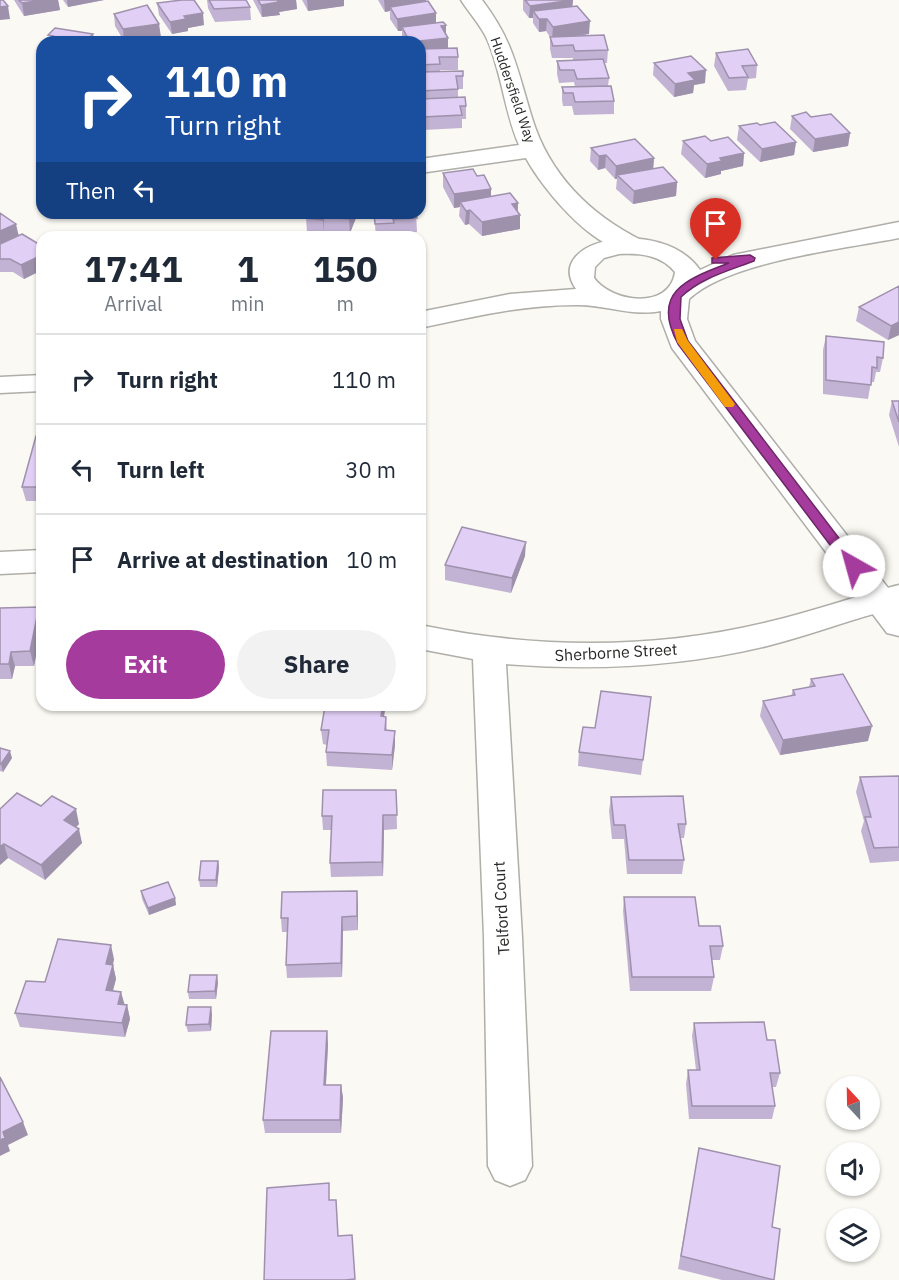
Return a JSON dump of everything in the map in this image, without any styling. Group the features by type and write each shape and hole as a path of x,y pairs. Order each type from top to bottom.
{"street":[{"name":"Huddersfield Way","path":"471,0 496,36 505,57 524,130 553,182 576,210 609,234 634,246"},
{"path":"426,165 534,150"},
{"name":"Huddersfield Way","path":"576,210 588,242 580,278 586,287 682,342"},
{"path":"426,319 510,302 579,297 651,305 728,265 750,258 899,230"},
{"path":"510,302 552,287 609,248 634,246 651,248 672,256 716,260 750,258"},
{"path":"672,256 688,273 674,319 682,342 893,607"},
{"path":"0,385 36,383"},
{"path":"0,563 36,561"},
{"name":"Sherborne Street","path":"426,638 489,650 555,656 663,652 766,634 893,607"},
{"name":"Telford Court","path":"489,650 503,937 510,1166"}],"building":[{"path":"0,0 3,0 8,6 0,7"},
{"path":"19,0 43,0 22,3"},
{"path":"194,0 203,13 184,16 186,19 170,22 157,3"},
{"path":"209,0 246,0 250,7 214,9"},
{"path":"258,0 277,0 279,2 261,5"},
{"path":"525,0 573,0 530,6"},
{"path":"428,1 436,13 397,19 390,7"},
{"path":"147,5 159,24 123,29 114,14"},
{"path":"577,6 590,21 553,27 547,19 539,19 533,11"},
{"path":"443,22 446,25 441,26 448,38 426,40 426,36 407,36 402,27"},
{"path":"55,28 93,34 91,36 48,35"},
{"path":"604,35 608,50 575,51 573,45 553,46 550,37"},
{"path":"457,48 458,57 439,57 440,64 426,65 426,49"},
{"path":"748,49 757,65 742,66 748,77 729,78 716,53"},
{"path":"691,56 706,70 688,73 695,80 675,84 654,63"},
{"path":"603,59 609,78 577,79 574,70 560,70 557,61"},
{"path":"463,71 463,76 456,76 458,89 426,91 426,72"},
{"path":"611,86 614,101 575,102 573,93 564,93 562,87"},
{"path":"465,97 466,106 460,106 462,115 426,117 426,99"},
{"path":"806,112 811,117 831,114 850,133 815,139 792,116"},
{"path":"775,122 796,142 762,149 739,126 757,123 760,125"},
{"path":"705,136 711,141 728,137 744,153 720,158 722,161 707,164 683,141"},
{"path":"635,139 654,158 616,166 606,155 599,156 591,148"},
{"path":"663,167 677,182 634,191 617,175"},
{"path":"473,169 477,176 484,175 491,189 454,194 443,173"},
{"path":"510,193 518,203 512,204 520,215 482,222 470,210 466,211 460,202"},
{"path":"0,213 16,224 0,231"},
{"path":"375,219 393,219 394,223 375,224"},
{"path":"22,234 36,242 36,258 21,265 10,259 0,259 0,244"},
{"path":"899,286 899,322 891,326 859,307"},
{"path":"826,336 884,342 883,358 877,357 877,368 872,367 871,385 826,380"},
{"path":"892,401 899,401 899,422"},
{"path":"36,436 36,487 22,487"},
{"path":"462,527 526,542 512,578 445,565"},
{"path":"36,607 36,622 30,651 11,652 9,664 0,664 0,608"},
{"path":"843,674 872,726 783,740 763,701 795,695 793,690 815,686 811,679"},
{"path":"601,691 651,697 643,760 579,752 583,727 595,728"},
{"path":"324,711 382,711 381,716 386,717 385,730 395,731 392,755 326,752 329,730 321,730"},
{"path":"0,748 10,751 1,764 0,764"},
{"path":"899,776 899,847 874,848 865,817 871,817 860,777"},
{"path":"323,790 396,790 397,815 383,815 382,862 330,863 332,816 322,816"},
{"path":"17,793 41,806 52,796 76,809 64,820 79,829 41,865 4,844 0,847 0,809"},
{"path":"683,796 686,824 678,824 684,860 629,860 625,825 614,825 611,797"},
{"path":"201,861 218,861 216,880 199,880"},
{"path":"168,882 175,898 148,908 141,891"},
{"path":"357,891 357,916 342,917 341,963 286,965 288,918 281,918 282,892"},
{"path":"624,897 695,897 699,926 720,926 723,946 710,946 714,977 632,977"},
{"path":"58,939 111,945 106,964 113,965 106,990 121,992 118,1004 127,1005 122,1023 15,1013 26,981 45,982"},
{"path":"190,975 217,975 215,991 188,992"},
{"path":"188,1007 211,1007 209,1024 186,1025"},
{"path":"764,1022 767,1040 775,1040 780,1073 770,1073 775,1106 692,1106 688,1070 700,1070 694,1023"},
{"path":"271,1031 327,1031 324,1085 341,1085 340,1120 263,1120"},
{"path":"0,1077 23,1122 3,1132 5,1138 0,1140"},
{"path":"699,1148 780,1166 772,1227 780,1229 774,1280 681,1256"},
{"path":"329,1183 329,1200 336,1200 338,1236 352,1235 355,1279 264,1280 267,1188"}],"slow traffic":[{"path":"678,331 682,342 729,404"}],"route":[{"path":"716,260 750,258 706,275 686,286 676,296 674,319 682,342 854,566"}]}
